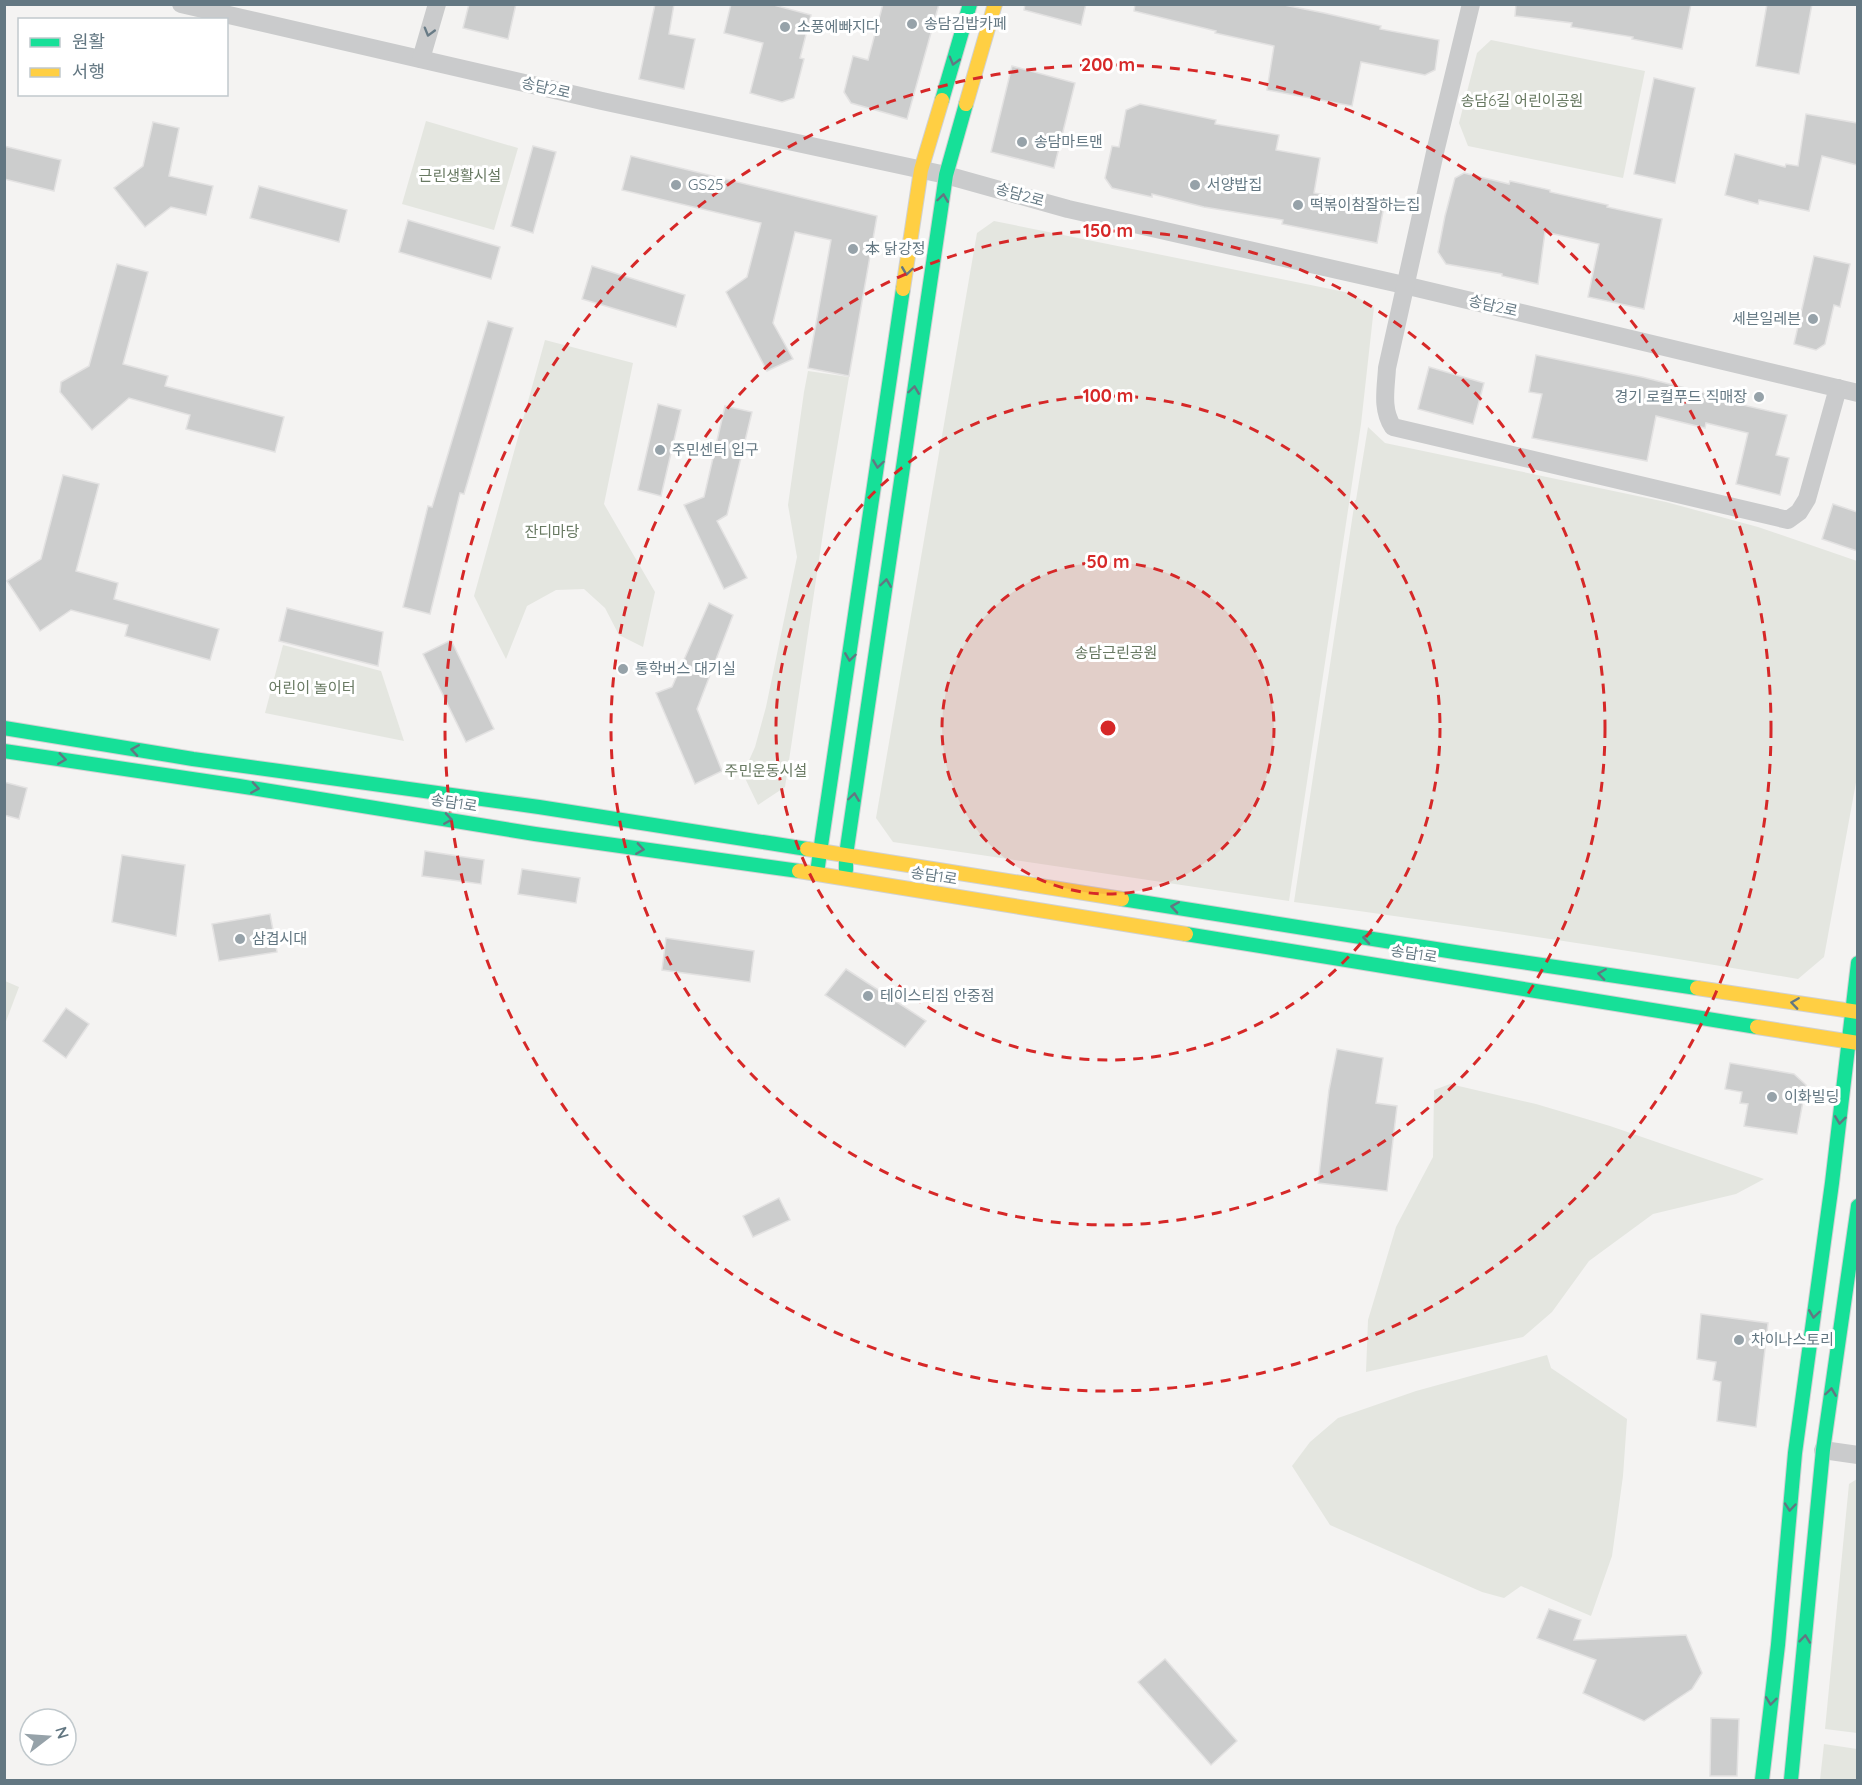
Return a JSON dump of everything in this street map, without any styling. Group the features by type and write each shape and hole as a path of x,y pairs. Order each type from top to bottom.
{"main road":[{"path":"817,874 921,170 970,4"},
{"path":"846,879 846,855 946,175 995,4"},
{"name":"송담1로","path":"4,728 193,759 538,807 821,850 1856,1014"},
{"name":"송담1로","path":"4,751 535,834 817,874 1853,1042"},
{"path":"1762,1780 1778,1645 1795,1453 1853,1042 1857,963"},
{"path":"1791,1780 1823,1450 1857,1206"}],"street":[{"name":"송담2로","path":"180,4 602,101 946,175 1068,209 1404,285 1857,393"},
{"path":"421,59 437,4"},
{"path":"1471,4 1404,285 1387,368 1386,416 1393,427 1788,520 1799,512 1807,499 1838,388"},
{"path":"1823,1450 1857,1455"}],"green space":[{"name":"송담6길 어린이공원","path":"1491,40 1645,71 1623,178 1468,146 1459,123 1477,53"},
{"name":"근린생활시설","path":"426,121 518,148 494,230 402,204"},
{"name":"송담근린공원","path":"994,221 1350,293 1374,307 1361,424 1289,901 893,842 876,818 977,233"},
{"name":"잔디마당","path":"545,340 633,363 604,504 655,592 643,647 619,635 605,608 584,589 556,590 527,606 506,659 474,596"},
{"name":"주민운동시설","path":"808,371 849,377 785,787 758,805 743,774 755,747 766,707 797,557 788,505"},
{"path":"1368,427 1385,443 1666,502 1758,527 1857,561 1857,777 1824,957 1798,979 1546,938 1294,902"},
{"name":"어린이 놀이터","path":"283,645 381,671 404,741 265,713"},
{"path":"5,981 19,987 5,1024"},
{"path":"1450,1084 1536,1104 1610,1126 1764,1179 1736,1194 1653,1214 1589,1261 1552,1312 1523,1337 1366,1372 1368,1320 1396,1227 1433,1157 1434,1090"},
{"path":"1547,1355 1551,1368 1627,1419 1623,1476 1612,1556 1591,1616 1521,1586 1504,1598 1482,1592 1330,1525 1292,1466 1310,1442 1338,1418 1416,1391"},
{"path":"1857,1479 1857,1733 1825,1729 1849,1484"},
{"path":"1824,1744 1857,1749 1857,1780 1820,1780"}],"building":[{"path":"469,4 516,4 508,39 463,28"},
{"path":"655,4 674,4 669,34 695,39 684,89 639,79"},
{"path":"731,4 770,4 811,15 800,58 804,59 794,98 782,102 750,93 763,43 724,33"},
{"path":"883,4 939,4 907,119 851,103 844,92 853,56 868,60"},
{"path":"1025,4 1086,4 1081,25 1024,10"},
{"path":"1135,4 1279,4 1324,13 1381,26 1380,29 1439,40 1435,70 1425,75 1361,62 1352,106 1267,90 1274,46 1134,11"},
{"path":"1516,4 1691,4 1682,49 1632,39 1633,37 1571,27 1572,23 1515,16"},
{"path":"1767,4 1812,4 1799,74 1756,66"},
{"path":"1012,66 1075,83 1054,168 991,152"},
{"path":"1654,78 1695,88 1675,183 1634,174"},
{"path":"1140,104 1216,120 1215,124 1279,135 1276,150 1320,158 1314,193 1384,206 1377,243 1282,224 1283,220 1112,188 1105,178 1112,146 1119,147 1126,110"},
{"path":"1806,114 1857,123 1857,165 1822,156 1809,211 1759,200 1758,204 1725,195 1735,154 1785,167 1786,164 1798,166"},
{"path":"153,122 179,128 169,176 213,186 206,215 171,207 145,227 114,188 143,166"},
{"path":"4,146 61,160 54,191 4,179"},
{"path":"533,146 556,152 533,233 511,226"},
{"path":"631,156 877,216 849,376 808,368 831,240 795,232 773,323 793,359 767,371 726,292 747,277 761,223 622,190"},
{"path":"1464,173 1509,184 1510,181 1550,190 1550,192 1608,205 1607,207 1662,219 1644,309 1588,297 1599,244 1545,232 1538,284 1502,276 1502,274 1446,264 1438,252 1445,216 1455,178"},
{"path":"259,186 347,210 339,242 250,218"},
{"path":"408,220 500,247 491,279 399,252"},
{"path":"1814,256 1850,264 1840,307 1834,305 1825,344 1816,350 1794,344"},
{"path":"117,264 148,272 123,364 168,376 165,386 284,417 275,452 186,429 190,415 129,398 92,430 60,392 61,382 89,366"},
{"path":"592,266 685,295 676,327 582,299"},
{"path":"488,321 513,328 464,494 460,493 430,614 403,607 428,506 432,507"},
{"path":"1536,355 1642,377 1713,395 1712,398 1787,415 1776,455 1789,458 1780,495 1736,484 1748,433 1706,423 1705,428 1656,416 1647,461 1532,438 1542,394 1529,392"},
{"path":"1429,367 1484,383 1473,424 1418,409"},
{"name":"주민센터 입구","path":"658,404 681,410 661,496 638,490"},
{"path":"725,406 752,412 727,515 717,521 747,578 724,589 684,505 704,497"},
{"path":"63,475 99,484 76,571 118,583 114,599 219,629 210,660 125,636 128,625 71,610 40,631 7,581 41,559"},
{"path":"1833,504 1857,512 1857,551 1822,539"},
{"path":"709,603 733,615 697,709 722,771 695,784 656,693 672,687"},
{"path":"287,608 383,632 378,666 279,641"},
{"path":"451,640 494,729 466,742 423,654"},
{"path":"4,782 27,788 19,819 4,815"},
{"path":"425,851 484,860 481,884 422,876"},
{"path":"122,855 185,865 176,936 112,922"},
{"path":"522,869 580,878 576,903 518,894"},
{"path":"270,914 277,952 219,961 212,924"},
{"path":"666,938 754,951 750,982 662,970"},
{"path":"846,969 926,1021 905,1047 825,995"},
{"path":"66,1008 89,1024 66,1058 43,1041"},
{"path":"1337,1049 1383,1058 1376,1103 1397,1106 1387,1191 1318,1183 1329,1090"},
{"name":"이화빌딩","path":"1730,1063 1794,1074 1806,1085 1797,1134 1744,1126 1748,1104 1740,1103 1742,1092 1725,1089"},
{"path":"779,1198 790,1220 753,1237 743,1216"},
{"path":"1701,1314 1768,1323 1756,1427 1717,1421 1721,1382 1713,1380 1716,1362 1697,1359"},
{"path":"1549,1609 1581,1620 1574,1640 1686,1635 1702,1673 1692,1689 1644,1721 1583,1693 1596,1660 1537,1638"},
{"path":"1165,1659 1237,1741 1211,1765 1138,1682"},
{"path":"1711,1718 1739,1719 1737,1776 1710,1776"}],"traffic: fast":[{"path":"942,100 970,4"},
{"path":"846,870 846,855 946,175 966,104"},
{"path":"818,866 903,289"},
{"path":"4,728 193,759 539,807 807,849"},
{"path":"4,751 535,834 799,871"},
{"path":"1122,899 1697,988"},
{"path":"1186,934 1757,1027"},
{"path":"1762,1780 1778,1645 1795,1453 1832,1183 1858,963"},
{"path":"1791,1780 1823,1450 1858,1206"}],"traffic: slow":[{"path":"966,104 995,4"},
{"path":"903,289 921,170 942,100"},
{"path":"807,849 1122,899"},
{"path":"799,871 1186,934"},
{"path":"1697,988 1858,1012"},
{"path":"1757,1027 1858,1043"}],"place":[{"name":"송담김밥카페","path":"912,24"},
{"name":"소풍에빠지다","path":"785,27"},
{"name":"송담마트맨","path":"1022,142"},
{"name":"GS25","path":"676,185"},
{"name":"서양밥집","path":"1195,185"},
{"name":"떡볶이참잘하는집","path":"1298,205"},
{"name":"本 닭강정","path":"853,249"},
{"name":"세븐일레븐","path":"1813,319"},
{"name":"경기 로컬푸드 직매장","path":"1759,397"},
{"name":"주민센터 입구","path":"660,450"},
{"name":"통학버스 대기실","path":"623,669"},
{"name":"삼겹시대","path":"240,939"},
{"name":"테이스티짐 안중점","path":"868,996"},
{"name":"이화빌딩","path":"1772,1097"},
{"name":"차이나스토리","path":"1739,1340"}]}
